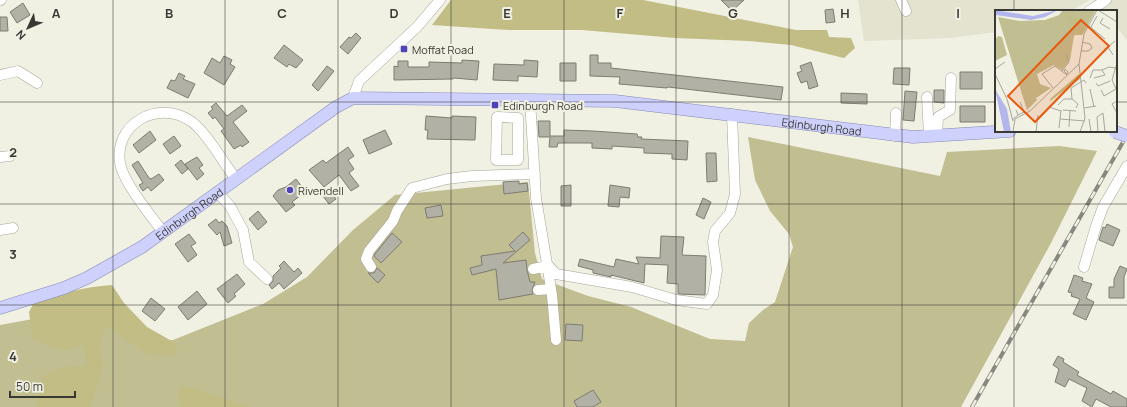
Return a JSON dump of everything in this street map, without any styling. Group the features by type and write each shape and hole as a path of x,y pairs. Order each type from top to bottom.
{"main road":[{"name":"Edinburgh Road","path":"0,308 64,288 87,278 142,247 336,107 353,98 615,101 732,114 895,136 933,136 995,132"},
{"path":"1113,132 1127,136"}],"street":[{"path":"353,98 359,80 417,27 440,0"},
{"path":"901,0 906,11"},
{"path":"1091,10 1106,0"},
{"path":"0,75 18,71 37,83"},
{"path":"933,136 938,117 950,110 951,78"},
{"path":"927,97 933,136"},
{"path":"530,100 536,198 551,289 556,340"},
{"path":"163,232 126,179 120,164 122,141 128,130 136,121 148,114 163,112 175,113 190,120 199,129 236,179"},
{"path":"895,136 896,113"},
{"path":"547,265 556,274 632,287 676,300 707,304 713,295 717,270 713,242 715,231 730,213 735,194 732,114"},
{"path":"518,160 518,118 497,117 496,160 518,160 535,172"},
{"path":"1084,267 1103,207 1127,166"},
{"path":"371,267 366,259 369,251 393,221 397,211 412,188 447,179 535,172"},
{"path":"218,192 230,206 243,230 249,262 267,279"},
{"path":"0,230 13,228"},
{"path":"533,269 547,265"},
{"path":"538,290 551,289"}],"shaded area":[{"path":"451,0 643,0 796,30 827,30 829,37 851,38 855,48 844,58 791,45 749,41 675,38 582,30 508,30 432,25"},
{"path":"858,0 1090,0 1072,10 995,10 995,32 950,38 864,41"},
{"path":"1093,0 1127,0 1127,40 1117,28 1117,10 1101,10"},
{"path":"748,137 940,176 947,152 1059,146 1097,151 1051,243 961,407 0,407 0,325 33,319 97,290 137,343 173,340 263,304 307,277 353,230 395,195 528,182 535,253 542,279 588,296 631,307 710,339 745,341 749,323 763,310 775,302 793,247 789,234 770,211 755,180"},
{"path":"112,285 124,303 147,327 177,344 173,356 146,353 105,325 100,346 103,367 91,407 36,407 42,377 61,368 87,365 84,345 66,350 33,340 29,312 34,302 72,291"},
{"path":"183,385 250,407 180,407 178,392"}],"building":[{"path":"721,0 744,0 732,11"},
{"path":"23,3 30,15 17,23 10,12"},
{"path":"833,9 835,22 826,23 825,10"},
{"path":"0,17 7,17 8,31 0,31"},
{"path":"356,33 361,38 348,54 340,47 349,37 351,38"},
{"path":"284,45 303,60 296,68 289,64 287,67 274,58"},
{"path":"590,55 598,55 598,63 611,63 611,68 783,87 781,100 668,87 619,84 620,77 590,76"},
{"path":"224,56 232,60 230,64 235,67 224,85 204,73 212,58 220,63"},
{"path":"462,60 479,61 477,80 454,78 394,80 394,66 398,67 398,61 408,61 408,67 429,67 429,62 462,63"},
{"path":"524,60 538,61 537,77 518,76 518,81 493,80 494,64 524,65"},
{"path":"811,62 818,86 809,89 807,81 801,83 797,73 802,71 800,66"},
{"path":"560,63 576,63 576,81 560,81"},
{"path":"327,66 334,71 318,91 312,85"},
{"path":"894,68 910,68 909,85 893,84"},
{"path":"960,72 982,72 982,89 960,89"},
{"path":"179,73 185,76 183,79 195,84 188,98 167,88 171,80 175,81"},
{"path":"934,90 944,90 944,103 934,102"},
{"path":"905,91 917,92 914,121 903,120"},
{"path":"841,93 867,94 867,104 841,103"},
{"path":"216,103 227,116 242,105 247,111 233,122 249,142 242,147 241,145 234,149 221,131 224,129 215,117 213,119 208,113 213,109 211,107"},
{"path":"960,106 985,106 985,122 960,122"},
{"path":"426,116 452,118 452,116 476,117 475,140 427,139 428,130 425,130"},
{"path":"538,121 550,121 550,136 564,136 564,130 593,131 637,134 638,137 642,137 641,139 688,141 687,160 672,159 672,154 644,153 644,148 612,146 612,149 592,148 592,143 558,143 557,147 549,147 550,137 539,137"},
{"path":"385,130 392,144 369,154 363,140"},
{"path":"150,131 156,140 139,153 133,145"},
{"path":"174,136 181,146 170,154 163,144"},
{"path":"348,147 354,156 348,160 354,169 349,173 359,186 351,191 339,175 324,187 309,170 323,160 326,163"},
{"path":"706,153 716,153 717,181 707,182"},
{"path":"197,157 203,165 199,168 204,174 197,180 185,164"},
{"path":"181,160 188,169 182,174 175,165"},
{"path":"138,161 149,178 151,179 159,174 164,180 151,191 148,187 143,191 139,185 143,183 132,165"},
{"path":"296,179 302,187 298,191 301,195 292,202 295,205 286,212 273,196 278,190 286,187"},
{"path":"519,181 519,184 527,183 528,191 504,194 503,182"},
{"path":"571,185 571,206 561,206 561,186"},
{"path":"610,185 630,188 629,198 620,197 619,207 608,206"},
{"path":"330,190 336,199 329,204 323,196"},
{"path":"703,198 711,202 704,219 696,215"},
{"path":"441,205 443,216 427,218 425,208"},
{"path":"258,211 267,222 258,230 249,219"},
{"path":"216,219 219,223 222,221 227,226 232,243 224,246 220,232 217,235 208,225"},
{"path":"1107,224 1120,230 1113,246 1099,240 1103,227 1105,228"},
{"path":"523,232 530,240 503,263 526,260 530,282 535,282 532,290 533,294 499,300 496,269 472,275 470,268 482,265 481,256 515,251 509,245"},
{"path":"392,233 402,242 381,263 374,256"},
{"path":"189,234 196,243 191,246 197,255 188,262 175,244"},
{"path":"661,236 684,237 682,255 706,256 705,295 678,294 678,284 667,283 668,265 645,264 644,283 611,275 611,277 593,273 593,270 578,266 580,259 614,267 616,259 639,264 636,257 660,258"},
{"path":"284,261 294,272 298,268 302,273 284,289 279,283 272,289 269,285 273,281 273,276 281,268 279,266"},
{"path":"1120,266 1127,269 1124,277 1124,298 1109,298 1109,287 1114,287 1114,279"},
{"path":"377,268 385,275 378,283 368,273 374,273"},
{"path":"237,274 245,284 234,294 236,296 228,303 217,289"},
{"path":"1074,275 1083,278 1082,281 1092,284 1086,298 1094,302 1086,320 1073,314 1080,299 1071,296 1072,293 1068,292"},
{"path":"197,291 207,304 188,320 178,307"},
{"path":"151,298 165,309 155,321 142,311"},
{"path":"566,324 583,325 582,341 565,340"},
{"path":"1058,356 1064,359 1063,362 1079,372 1077,375 1111,394 1113,391 1127,399 1127,407 1111,407 1096,399 1092,407 1082,401 1087,388 1069,379 1065,387 1055,382 1059,369 1053,365"},
{"path":"593,390 601,402 593,407 577,407 574,401"}],"railway":[{"path":"972,407 1127,135"}],"place":[{"name":"Moffat Road","path":"404,49"},
{"name":"Edinburgh Road","path":"495,105"},
{"name":"Rivendell","path":"290,190"}]}
